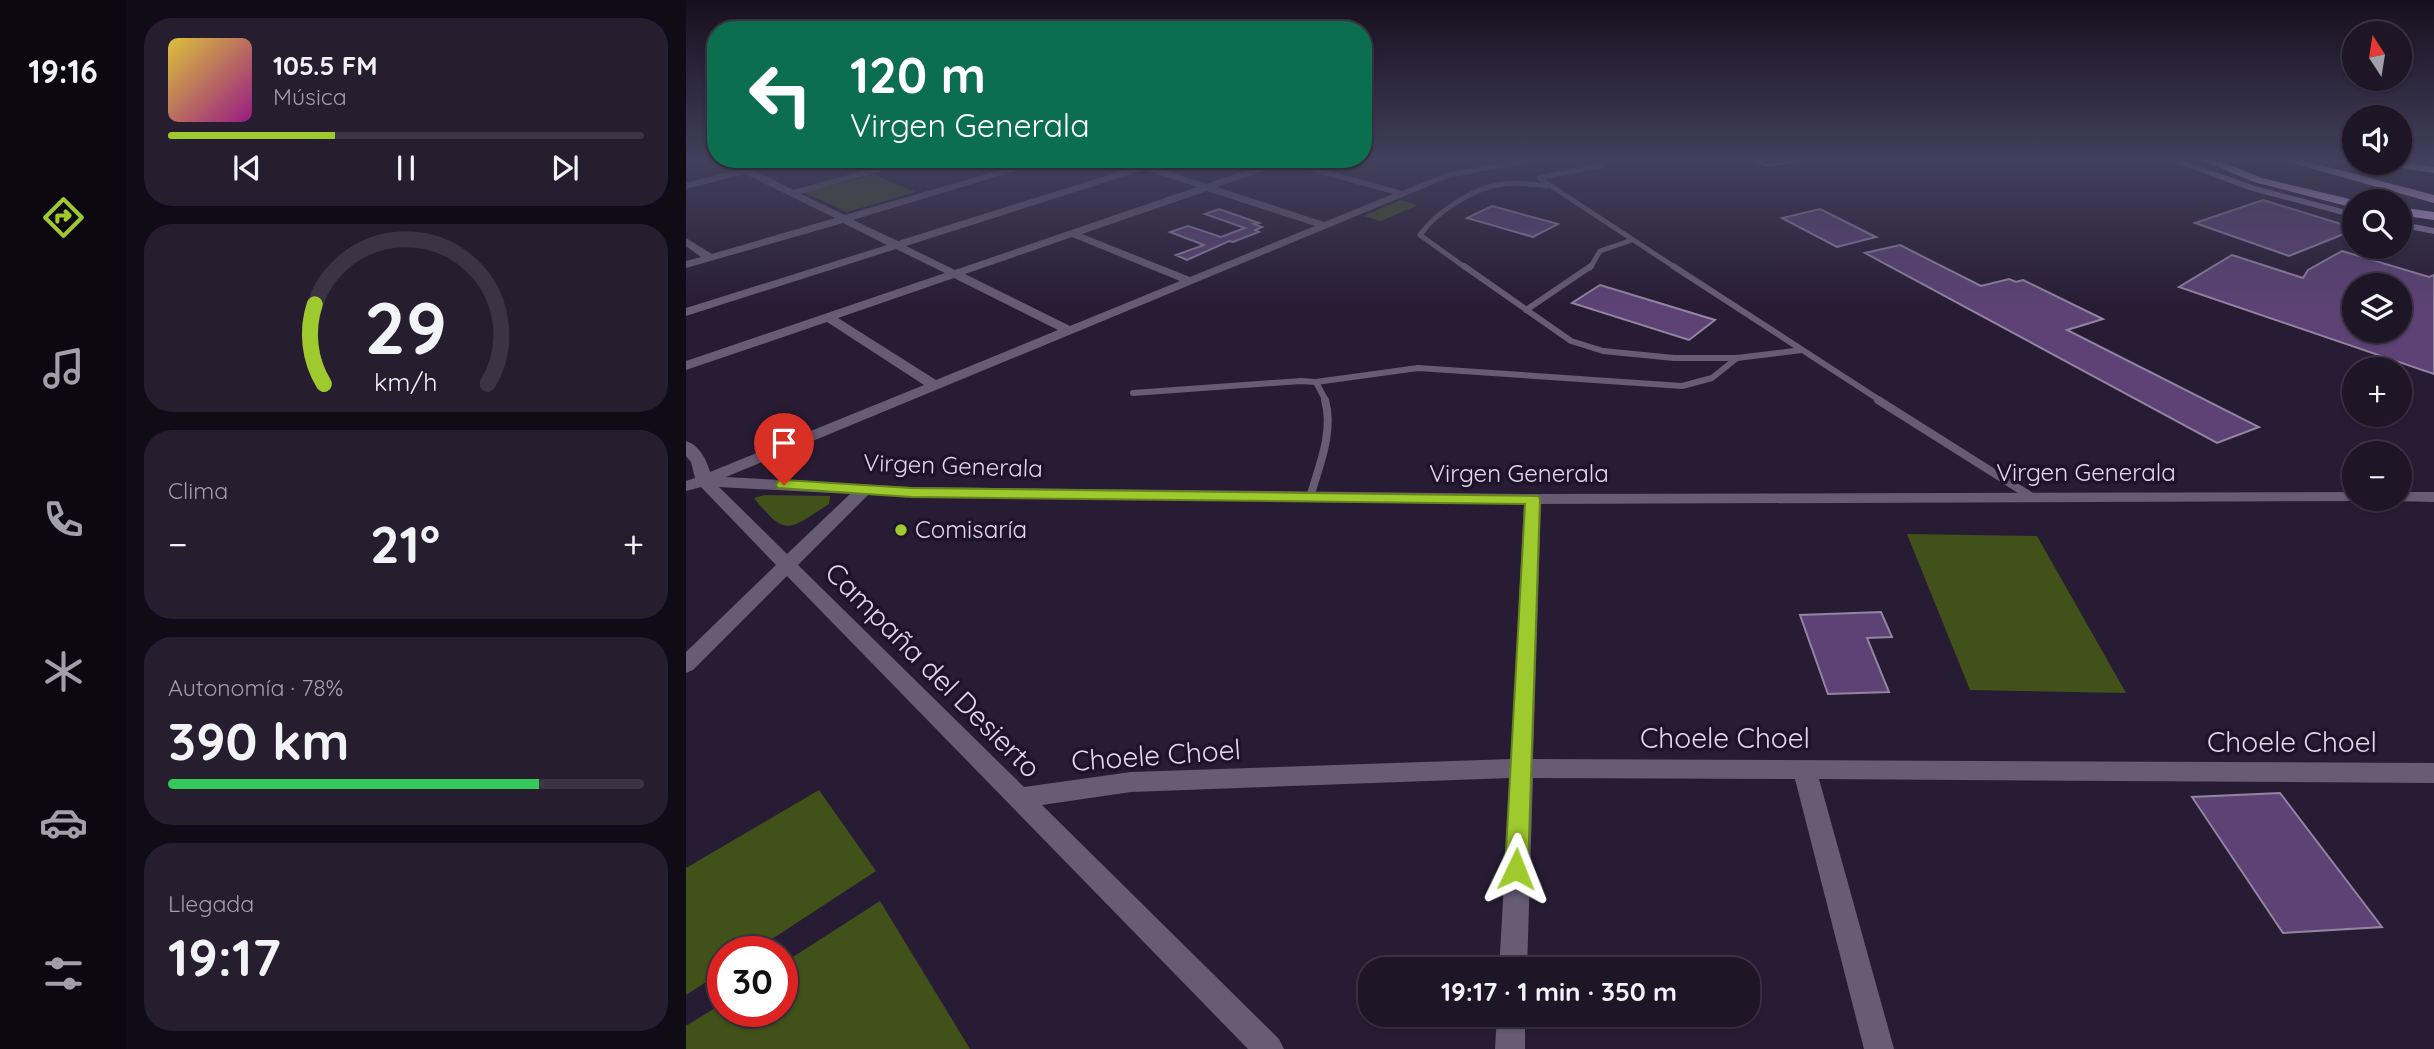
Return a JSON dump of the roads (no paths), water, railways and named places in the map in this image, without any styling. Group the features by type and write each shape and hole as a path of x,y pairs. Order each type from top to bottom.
{"highway":[{"path":"2412,213 2434,216"}],"main road":[{"path":"2412,227 2434,231"}],"street":[{"path":"824,209 1070,331"},
{"path":"686,265 879,209"},
{"path":"686,312 1010,209"},
{"path":"686,366 1146,209"},
{"path":"1272,209 1325,226"},
{"path":"695,483 1367,209"},
{"path":"1073,234 1191,281"},
{"path":"686,241 710,258"},
{"path":"828,317 935,386"},
{"name":"Campaña del Desierto","path":"686,446 699,461 695,483 786,565 1269,1049"},
{"name":"Virgen Generala","path":"695,483 911,492 1533,499 2342,497"},
{"path":"686,665 864,489"},
{"path":"2412,498 2434,498"},
{"path":"1513,957 1533,499"},
{"name":"Choele Choel","path":"1017,798 1131,782 1520,768 2434,773"},
{"path":"1804,768 1879,1049"},
{"path":"1510,1049 1511,1027"}],"lane":[{"path":"1452,209 1426,224 1420,235 1571,341 1603,351 1646,357 1737,359 1802,350"},
{"path":"1583,209 2032,497"},
{"path":"1526,310 1590,270 1600,251 1632,240"},
{"path":"1133,393 1301,381 1316,383 1418,369 1682,386 1704,383 1716,378 1737,359"},
{"path":"1310,497 1330,418 1320,387 1316,383"}],"place":[{"name":"Comisaría","path":"901,530"}]}
